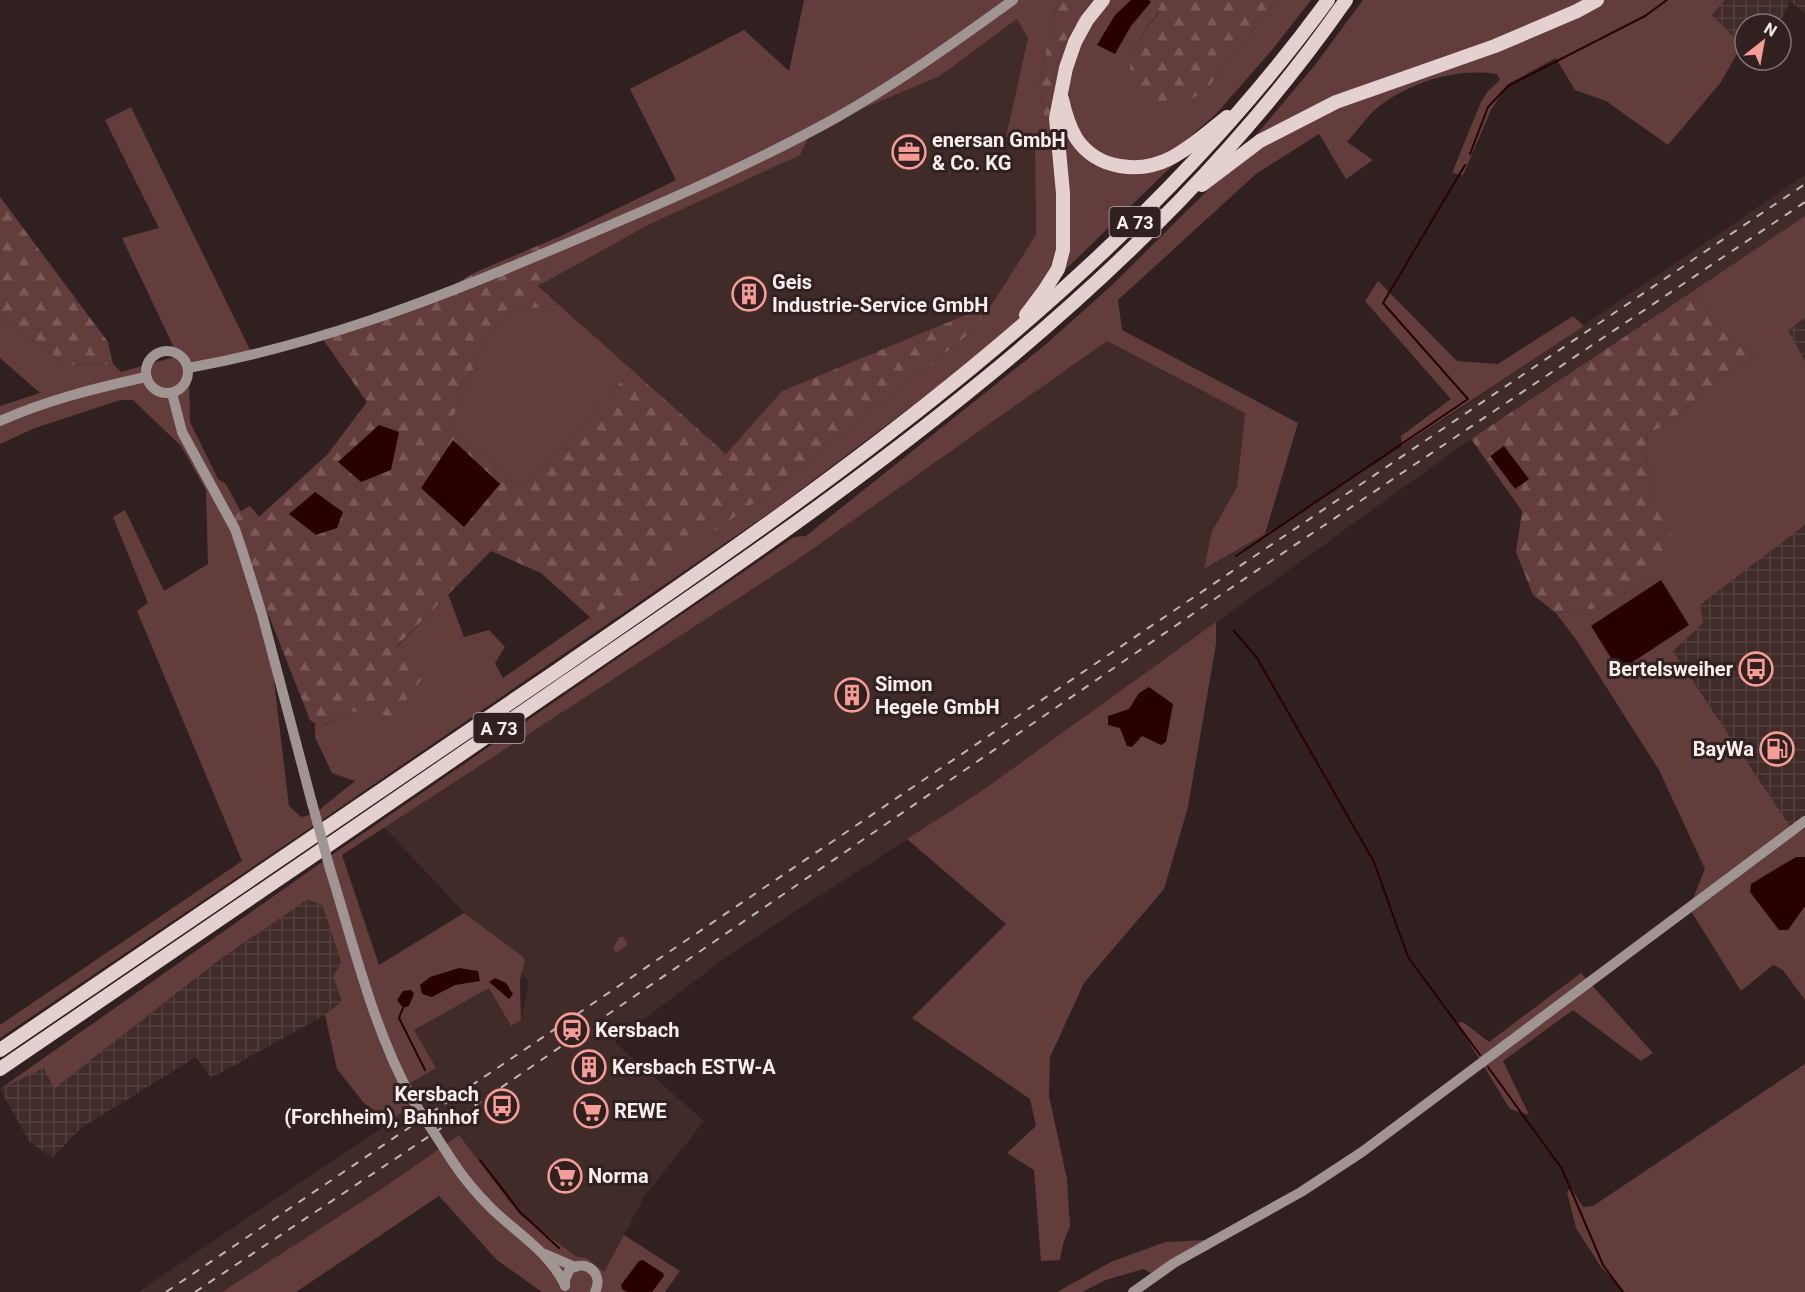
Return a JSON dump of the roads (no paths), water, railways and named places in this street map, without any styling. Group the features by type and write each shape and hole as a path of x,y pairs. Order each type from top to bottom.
{"highway":[{"path":"1010,336 1058,269 1063,250 1063,193 1056,118 1066,68 1075,42 1087,20 1103,0"},
{"name":"A 73","path":"0,1050 682,585 864,453 948,388 1057,296 1158,200 1251,100 1328,0"},
{"name":"A 73","path":"0,1070 808,514 954,404 1066,310 1173,208 1263,108 1346,0"},
{"path":"1173,208 1260,141 1304,117 1336,102 1495,46 1577,11 1597,0"},
{"path":"1061,97 1066,116 1076,138 1088,152 1099,160 1133,168 1155,165 1189,148 1251,100"}],"main road":[{"path":"188,368 282,346 395,313 486,278 629,217 753,160 833,119 921,64 1013,0"},
{"path":"163,351 170,351 181,356 188,368 183,386 172,393 158,392 146,377 151,358 163,351"},
{"path":"0,421 36,406 79,393 146,377"},
{"path":"172,393 182,432 235,529 243,553 330,869 364,980 391,1054 412,1099 453,1162 492,1209 542,1252 558,1272 566,1289"},
{"path":"1133,1292 1174,1263 1301,1192 1362,1152 1805,821"},
{"path":"542,1252 575,1267 584,1266 592,1269 597,1276 599,1290"},
{"path":"566,1289 567,1274 575,1267"}],"waterway":[{"path":"1470,154 1488,107 1508,86 1645,16 1667,0"},
{"path":"1236,556 1468,399 1383,303 1465,165"},
{"path":"1234,631 1257,658 1374,862 1408,957 1480,1055"},
{"path":"403,1008 399,1018 425,1070"},
{"path":"1488,1067 1562,1169 1603,1265 1623,1292"},
{"path":"480,1160 520,1212 559,1248"}],"railway":[{"path":"166,1292 1805,184"},
{"path":"195,1292 461,1115 1219,596 1805,202"}],"place":[{"name":"enersan GmbH & Co. KG","path":"909,152"},
{"name":"Geis Industrie-Service GmbH","path":"749,294"},
{"name":"Bertelsweiher","path":"1756,669"},
{"name":"Simon Hegele GmbH","path":"852,695"},
{"name":"BayWa","path":"1777,749"},
{"name":"Kersbach","path":"572,1030"},
{"name":"Kersbach ESTW-A","path":"589,1067"},
{"name":"Kersbach (Forchheim), Bahnhof","path":"502,1106"},
{"name":"REWE","path":"591,1111"},
{"name":"Norma","path":"565,1176"}]}
